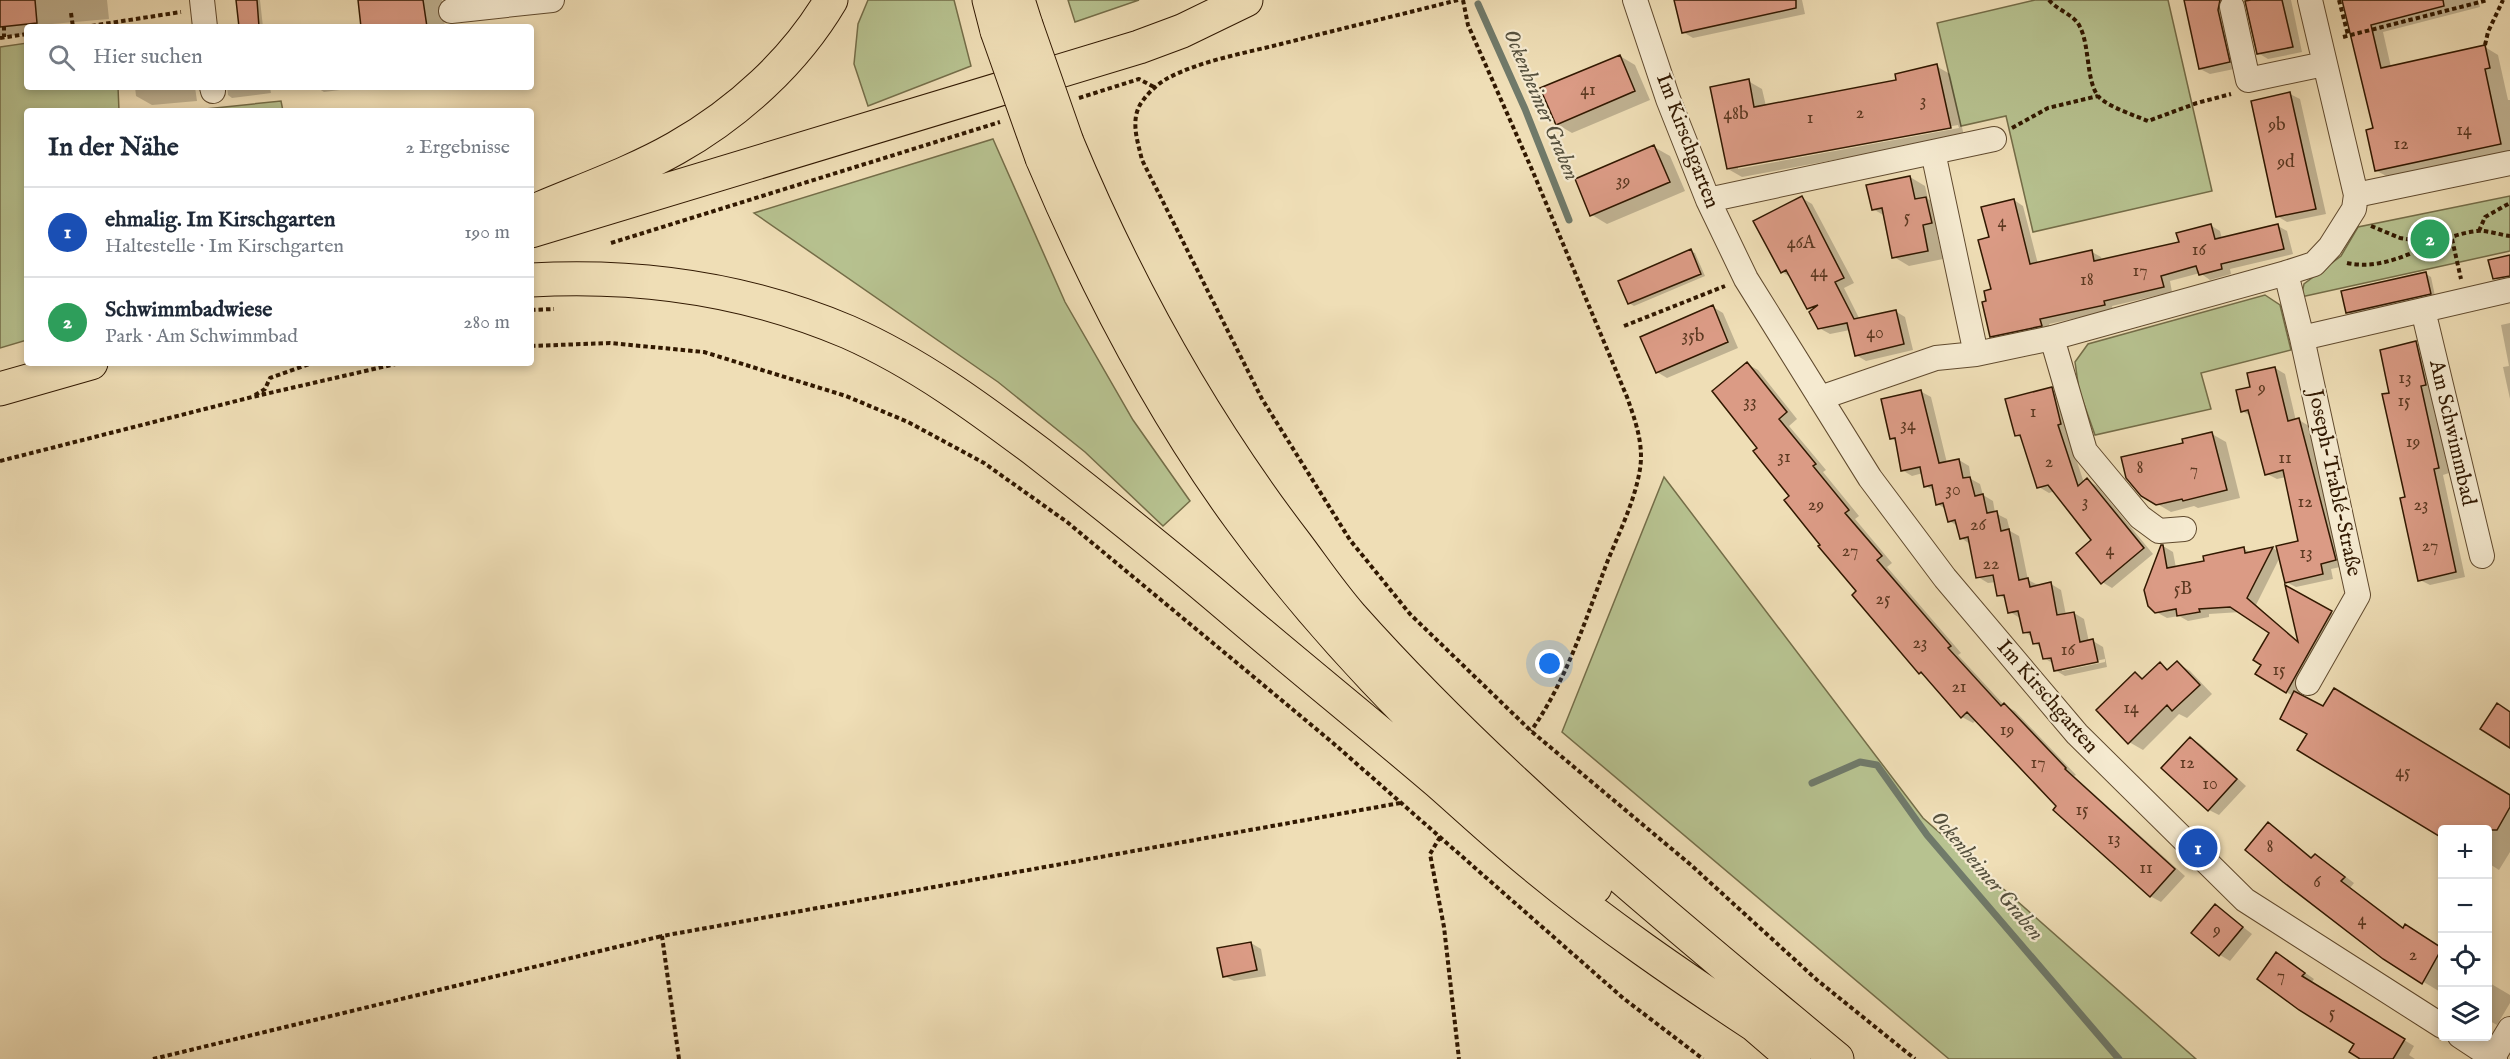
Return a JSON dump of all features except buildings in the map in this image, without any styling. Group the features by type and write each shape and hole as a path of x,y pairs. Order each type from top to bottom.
{"highway":[{"path":"534,212 646,164 705,130 758,88 782,64 804,39 831,0"},
{"path":"534,230 1139,47 1182,31 1246,0"},
{"path":"1008,14 1054,150 1069,222 1130,346 1202,464 1284,576 1346,648 1480,784 1550,849 1794,1059"},
{"path":"1054,150 1116,254 1173,362 1238,465 1349,613 1468,739 1538,806 1837,1059"},
{"path":"534,280 629,279 721,292 764,302 826,324 887,351 925,372 989,416 1133,525 1441,784 1539,870 1677,974 1753,1024"},
{"path":"0,389 80,366"}],"street":[{"path":"451,11 552,0"},
{"name":"Im Kirschgarten","path":"1635,0 1668,99 1708,200 1746,279 1869,478 1945,578 2077,735 2245,900 2438,1023"},
{"path":"1820,398 1936,358 1976,354 2052,338 2314,264 2325,252 2353,205 2310,0"},
{"path":"2232,7 2248,80 2322,53"},
{"path":"1708,200 1994,139"},
{"path":"1933,152 1976,354"},
{"path":"2353,205 2510,163"},
{"name":"Joseph-Trablé-Straße","path":"2286,273 2358,595 2308,683"},
{"path":"2302,338 2510,290"},
{"name":"Am Schwimmbad","path":"2423,310 2482,556"},
{"path":"2052,338 2085,451 2140,517 2159,531 2184,529"},
{"path":"2467,1041 2493,1059 2510,1029"}],"path":[{"path":"1458,0 1200,66 1167,78 1154,87 1136,112 1135,126 1142,160 1262,399 1350,540 1384,584 1418,622 1531,730 1691,866 1817,980 1915,1059"},
{"path":"1463,0 1468,26 1533,172 1627,397 1636,423 1640,447 1640,468 1631,501 1570,658 1547,708 1531,730"},
{"path":"2049,0 2054,6 2074,18 2080,27 2089,56 2091,77 2098,96 2148,121 2197,103 2244,91 2248,80"},
{"path":"2339,0 2348,35"},
{"path":"2322,53 2348,35 2488,0"},
{"path":"2485,45 2488,32 2504,0"},
{"path":"108,24 203,12"},
{"path":"71,13 73,24"},
{"path":"4,26 2,37 24,34"},
{"path":"1071,100 1139,79 1154,87"},
{"path":"1994,139 2036,113 2098,96"},
{"path":"611,243 1004,121"},
{"path":"2479,231 2486,217 2510,202"},
{"path":"2353,205 2400,238 2433,243"},
{"path":"2325,252 2343,263 2362,267 2418,252 2433,243 2479,231 2510,236"},
{"path":"2452,239 2466,299"},
{"path":"1624,326 1746,279"},
{"path":"534,346 610,343 704,352 846,396 908,422 984,463 1067,522 1324,736 1623,998 1703,1059"},
{"path":"252,397 265,389 270,378 304,366"},
{"path":"0,461 252,397 387,366"},
{"path":"153,1059 662,936 1400,803"},
{"path":"1440,837 1430,854 1444,927 1459,1059"},
{"path":"662,936 679,1059"}],"green space":[{"path":"868,0 954,0 971,66 868,106 854,64 858,24"},
{"path":"1068,0 1139,0 1075,22"},
{"path":"2035,0 2168,0 2212,191 2033,232 2006,116 1961,126 1937,23"},
{"path":"24,43 24,90 118,90 119,108 24,108 24,341 0,348 0,47"},
{"path":"281,101 282,108 214,108"},
{"path":"993,139 1065,302 1133,420 1190,501 1163,526 1085,452 998,382 754,213"},
{"path":"2510,196 2510,251 2301,297 2304,284 2341,256 2358,227"},
{"path":"2265,295 2280,305 2291,350 2201,373 2211,409 2095,435 2079,390 2075,362 2088,344"},
{"path":"1664,477 1923,818 2196,1059 1949,1059 1562,732"}],"waterway":[{"name":"Ockenheimer Graben","path":"1478,4 1525,109 1569,220"},
{"name":"Ockenheimer Graben","path":"1812,783 1860,762 1877,765 1927,835 2119,1059"}],"place":[{"name":"Schwimmbadwiese","path":"2430,239"},
{"name":"ehmalig. Im Kirschgarten","path":"2198,848"}]}
